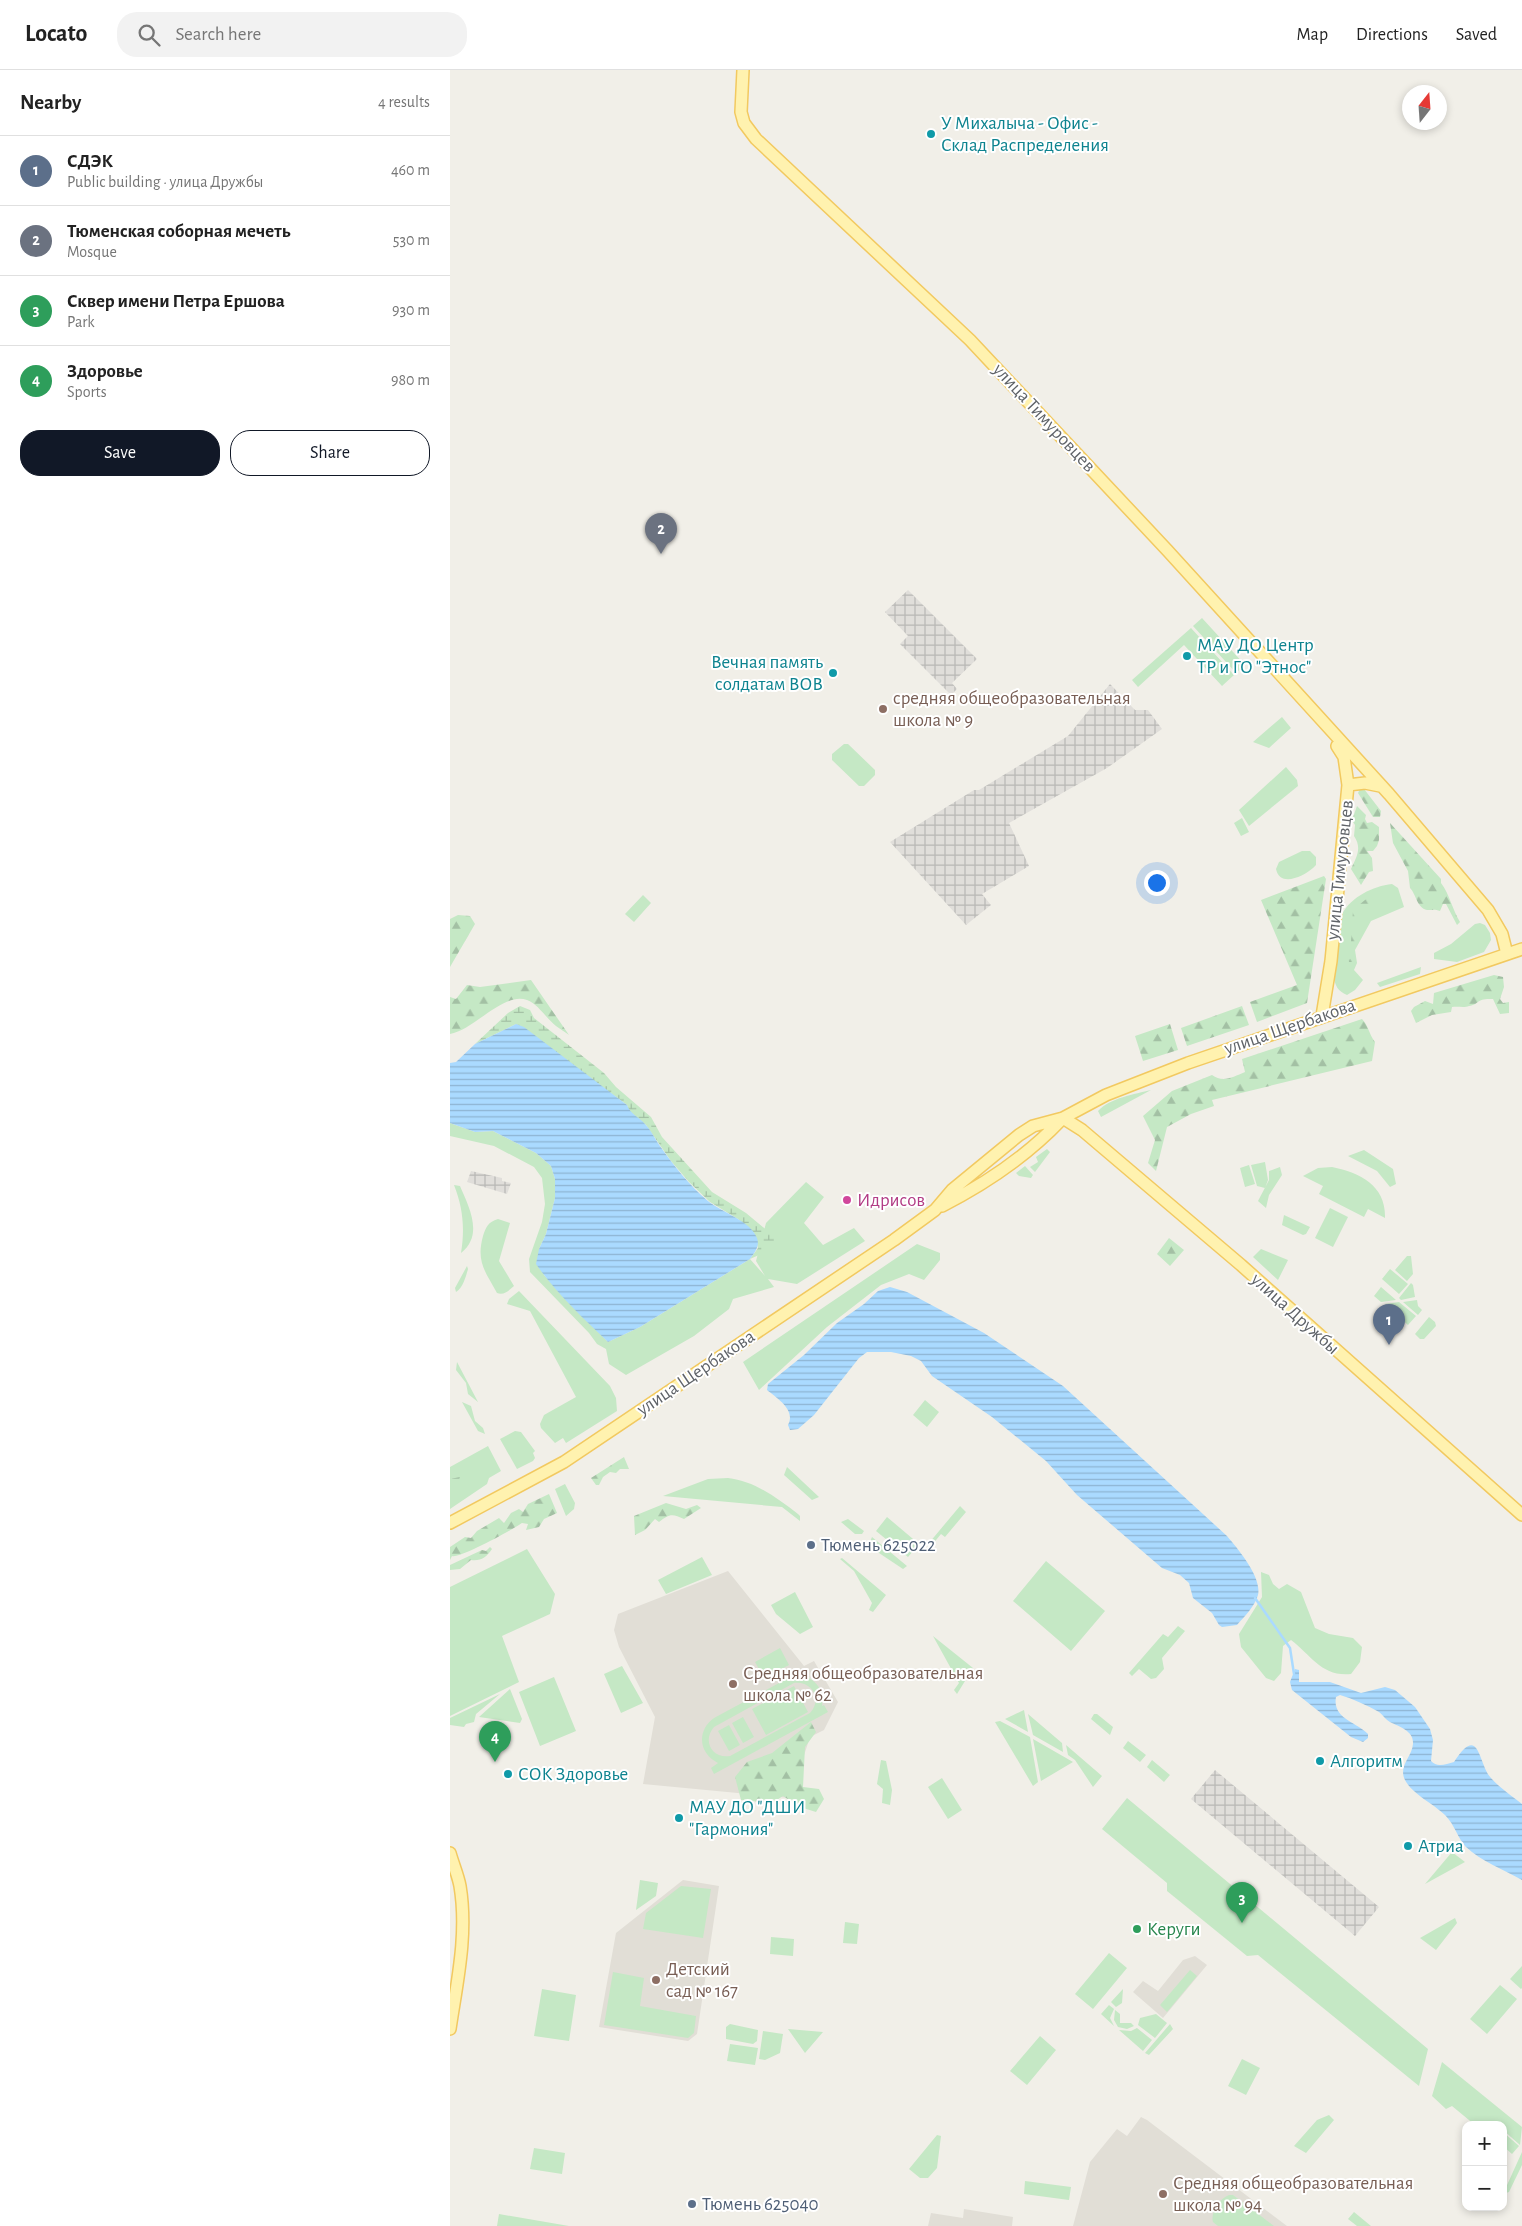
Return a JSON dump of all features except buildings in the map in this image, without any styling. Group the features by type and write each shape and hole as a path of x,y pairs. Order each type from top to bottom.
{"main road":[{"name":"улица Тимуровцев","path":"743,70 740,102 744,122 756,139 970,340 1167,550 1380,786 1488,910 1502,934 1507,954"},
{"name":"улица Тимуровцев","path":"1322,1016 1330,962 1348,785 1344,757 1328,729"},
{"path":"1348,785 1365,782 1380,786"},
{"name":"улица Щербакова","path":"935,1210 952,1190 1019,1135 1033,1126 1063,1118 1106,1096 1188,1063 1522,949"},
{"name":"улица Щербакова","path":"450,1523 564,1462 894,1240 935,1210 1036,1145 1063,1118"},
{"name":"улица Дружбы","path":"1063,1118 1082,1130 1197,1227 1522,1515"},
{"path":"450,1853 460,1885 463,1911 463,1941 450,2029"}],"shaded area":[{"path":"908,590 977,659 952,683 957,689 951,695 900,644 908,636 885,612"},
{"path":"1110,684 1135,710 1148,710 1162,729 1107,768 1009,823 1029,866 982,894 991,905 966,925 890,842 974,790 979,790 1068,736"},
{"path":"471,1171 502,1178 502,1181 511,1183 507,1194 467,1182"},
{"name":"Средняя общеобразовательная школа № 62","path":"728,1571 804,1666 814,1661 838,1702 824,1730 810,1737 790,1798 643,1784 655,1717 619,1647 614,1630 618,1614"},
{"path":"1215,1770 1379,1907 1355,1936 1191,1799"},
{"name":"Детский сад № 167","path":"683,1880 719,1886 697,2034 688,2041 599,2027 616,1933"},
{"path":"1195,1956 1207,1965 1163,2018 1133,1992 1143,1981 1158,1991 1183,1960"},
{"name":"Средняя общеобразовательная школа № 94","path":"1141,2117 1287,2226 1073,2226 1090,2162 1117,2129 1127,2136"},
{"path":"964,2209 1013,2217 1012,2226 928,2226 931,2213 963,2218"}],"green space":[{"path":"1202,618 1245,665 1236,673 1193,626"},
{"path":"1191,628 1234,675 1222,686 1184,645 1138,687 1132,680"},
{"path":"1282,717 1291,728 1269,748 1253,742"},
{"path":"844,744 848,744 875,770 875,775 864,786 859,786 832,760 832,754"},
{"path":"1286,767 1297,780 1298,786 1249,826 1239,810"},
{"path":"1360,789 1364,789 1381,811 1380,817 1373,817 1358,793"},
{"path":"1357,806 1366,815 1367,823 1372,822 1379,827 1377,846 1373,851 1367,851 1372,858 1373,871 1369,872 1361,885 1351,869 1357,856 1358,848 1354,836 1355,825 1352,820"},
{"path":"1242,818 1249,832 1241,836 1234,823"},
{"path":"1390,823 1441,879 1441,883 1460,922 1457,925 1446,904 1443,904 1440,911 1424,909 1419,904 1410,888 1408,871 1393,843"},
{"path":"1302,851 1310,851 1316,857 1316,865 1293,879 1282,878 1278,875 1276,869 1279,862"},
{"path":"1324,876 1326,879 1307,1003 1257,1022 1250,1002 1297,985 1261,900"},
{"path":"1392,884 1398,888 1404,907 1371,921 1355,950 1357,963 1354,970 1363,980 1355,990 1347,995 1337,988 1334,977 1342,914 1351,902 1363,893 1377,887"},
{"path":"643,895 651,903 634,922 625,914"},
{"path":"1371,895 1376,896 1375,909 1370,911 1357,926 1355,944 1351,950 1353,962 1349,962 1347,955 1351,942 1353,910"},
{"path":"458,915 470,916 475,924 450,967 450,919"},
{"path":"1475,924 1485,925 1490,933 1491,940 1484,952 1457,962 1434,959 1434,953 1451,944"},
{"path":"1421,967 1420,974 1380,987 1377,983"},
{"path":"1494,975 1503,977 1504,987 1500,999 1503,1003 1509,1002 1509,1013 1500,1014 1493,999 1488,999 1481,1000 1467,1007 1452,1007 1451,1012 1432,1015 1416,1023 1411,1011 1414,1007 1425,1001 1433,1004 1434,993"},
{"path":"531,980 569,1035 556,1026 531,1002 518,999 499,1006 469,1026 450,1034 450,997 456,999 467,985 480,987"},
{"path":"520,1006 530,1010 534,1018 604,1073 616,1087 651,1117 662,1137 712,1192 746,1213 776,1238 772,1249 750,1259 758,1248 754,1233 738,1219 710,1202 689,1182 671,1161 646,1125 629,1111 627,1105 516,1024 475,1044 508,1013"},
{"path":"1242,1006 1249,1025 1187,1046 1181,1028"},
{"path":"1362,1019 1375,1042 1372,1061 1212,1100 1214,1106 1191,1114 1167,1127 1156,1171 1148,1163 1155,1140 1143,1116 1172,1091 1212,1075 1220,1079 1236,1076 1245,1072 1242,1059"},
{"path":"1170,1024 1178,1050 1143,1061 1135,1036"},
{"path":"1151,1090 1101,1117 1098,1111 1116,1100"},
{"path":"450,1123 475,1132 493,1131 536,1153 551,1166 555,1179 555,1198 546,1234 539,1249 544,1275 608,1342 640,1327 750,1259 765,1276 756,1261 766,1223 806,1182 824,1197 804,1223 823,1245 854,1228 865,1241 797,1284 768,1279 774,1287 733,1299 729,1309 694,1336 626,1375 609,1364 606,1349 597,1344 589,1333 530,1272 529,1259 542,1222 545,1204 542,1178 534,1167 494,1146 450,1136"},
{"path":"1047,1149 1050,1152 1035,1172 1030,1167 1038,1162 1036,1157"},
{"path":"1364,1150 1393,1169 1396,1184 1390,1187 1377,1171 1348,1156"},
{"path":"1265,1162 1268,1180 1265,1188 1257,1186 1251,1165"},
{"path":"1249,1165 1255,1184 1245,1187 1240,1168"},
{"path":"1025,1166 1033,1175 1031,1178 1019,1176 1016,1173"},
{"path":"1280,1167 1282,1175 1269,1195 1266,1208 1258,1201 1269,1180 1269,1171"},
{"path":"1332,1167 1353,1173 1370,1183 1381,1197 1385,1218 1368,1209 1364,1217 1319,1194 1323,1186 1303,1176 1318,1168"},
{"path":"454,1185 460,1186 470,1212 473,1229 472,1238 468,1246 461,1253 462,1218"},
{"path":"1330,1208 1348,1217 1333,1247 1315,1238"},
{"path":"1284,1215 1310,1227 1306,1234 1303,1235 1282,1225"},
{"path":"498,1219 510,1223 499,1261 514,1286 502,1294 497,1293 485,1272 481,1260 481,1245 486,1227"},
{"path":"1169,1238 1184,1250 1170,1266 1157,1254"},
{"path":"917,1244 940,1253 940,1260 924,1280 909,1274 881,1285 827,1327 759,1390 743,1362"},
{"path":"1261,1249 1288,1260 1278,1280 1253,1257"},
{"path":"1407,1256 1411,1256 1413,1274 1407,1281 1395,1270"},
{"path":"467,1266 468,1269 464,1282 456,1292 455,1288"},
{"path":"1390,1269 1408,1284 1399,1294 1382,1279"},
{"path":"1411,1283 1415,1297 1401,1300 1399,1298"},
{"path":"1381,1287 1396,1300 1381,1302 1374,1296"},
{"path":"519,1291 610,1386 616,1398 617,1411 566,1443 563,1438 555,1443 541,1428 540,1424 544,1415 576,1397 530,1311 507,1304 509,1299"},
{"path":"1417,1300 1418,1306 1422,1310 1418,1315 1403,1302"},
{"path":"1399,1302 1416,1316 1408,1325 1385,1304"},
{"path":"1429,1317 1435,1322 1436,1326 1424,1339 1420,1339 1415,1334"},
{"path":"457,1362 478,1402 468,1394 466,1383 456,1370"},
{"path":"925,1400 939,1412 927,1427 913,1415"},
{"path":"462,1402 471,1406 475,1421 483,1428 485,1434 478,1431"},
{"path":"515,1431 521,1432 535,1451 533,1453 535,1458 533,1461 517,1469 500,1439"},
{"path":"488,1446 501,1471 489,1478 487,1484 450,1509 450,1467"},
{"path":"624,1457 629,1469 620,1469 616,1473 610,1472 603,1477 599,1485 596,1485 591,1478"},
{"path":"787,1467 819,1497 812,1500 784,1475"},
{"path":"460,1477 454,1494 450,1496 450,1479"},
{"path":"728,1478 756,1486 765,1491 798,1514 800,1521 782,1507 663,1496 708,1479"},
{"path":"565,1484 575,1503 574,1509 566,1516 555,1489"},
{"path":"549,1494 557,1513 544,1519 539,1527 526,1530 528,1524 522,1523 475,1549 452,1556 450,1560 450,1547 465,1537 471,1538 477,1531 499,1518 504,1523 511,1513 519,1509 523,1512 528,1504"},
{"path":"666,1503 686,1509 697,1505 701,1508 684,1519 673,1515 659,1522 655,1519 645,1530 635,1535 634,1516"},
{"path":"960,1506 966,1512 945,1537 941,1534 932,1545 929,1543"},
{"path":"887,1517 919,1544 908,1557 876,1531"},
{"path":"848,1519 864,1531 862,1534 855,1534 841,1522"},
{"path":"872,1537 907,1566 903,1569 870,1547 869,1544"},
{"path":"490,1547 492,1549 483,1558 471,1560 460,1569 450,1570 450,1565 482,1550 486,1551"},
{"path":"527,1549 555,1594 550,1614 502,1636 519,1682 450,1716 450,1587"},
{"path":"702,1557 712,1575 666,1594 658,1580"},
{"path":"842,1558 886,1595 873,1612 869,1610 872,1603 854,1571 840,1559"},
{"path":"1046,1561 1105,1611 1071,1651 1013,1601"},
{"path":"1261,1572 1269,1575 1273,1584 1279,1589 1287,1584 1301,1592 1315,1628 1329,1634 1353,1638 1362,1647 1360,1662 1351,1674 1341,1674 1325,1669 1291,1640 1283,1646 1281,1673 1274,1681 1266,1678 1241,1647 1239,1634 1262,1597"},
{"path":"795,1592 813,1627 800,1634 776,1614 771,1605"},
{"path":"1178,1626 1185,1631 1162,1658 1164,1669 1156,1678 1151,1679 1139,1669 1132,1676 1129,1673 1163,1634 1168,1637"},
{"path":"933,1636 973,1668 957,1694 954,1690 959,1683"},
{"path":"780,1648 789,1665 764,1678 755,1662"},
{"path":"622,1666 643,1703 621,1713 604,1674"},
{"path":"792,1676 811,1679 819,1687 822,1706 824,1705 828,1712 714,1774 711,1768 718,1763 707,1754 702,1742 702,1736 708,1723","holes":["794,1683 806,1685 814,1692 816,1702 810,1713 730,1756 718,1755 714,1752 709,1743 714,1727"]},
{"path":"554,1677 576,1731 540,1746 519,1692"},
{"path":"794,1686 808,1712 766,1735 752,1709"},
{"path":"510,1689 522,1719 520,1723 479,1717"},
{"path":"500,1694 476,1714 474,1722 466,1724 464,1727 450,1725 450,1718"},
{"path":"1024,1710 1028,1732 1005,1719"},
{"path":"1028,1714 1062,1743 1063,1752 1033,1735"},
{"path":"1094,1714 1097,1714 1113,1727 1110,1735 1091,1719"},
{"path":"743,1717 754,1737 743,1743 732,1723"},
{"path":"1000,1721 1030,1737 1038,1782 1033,1786 995,1722"},
{"path":"811,1722 816,1732 805,1747 803,1787 819,1789 824,1799 816,1812 800,1807 783,1796 772,1803 741,1800 735,1777 747,1762 772,1753"},
{"path":"729,1725 740,1745 729,1751 718,1731"},
{"path":"1033,1739 1073,1762 1041,1781"},
{"path":"1128,1741 1146,1755 1140,1762 1123,1748"},
{"path":"1066,1745 1102,1776 1093,1787 1075,1760 1068,1755"},
{"path":"881,1760 886,1761 892,1790 890,1805 882,1803 883,1789 877,1784"},
{"path":"1152,1760 1170,1775 1164,1782 1147,1767"},
{"path":"942,1778 962,1810 948,1819 928,1787"},
{"path":"1127,1798 1428,2049 1419,2086 1258,1955 1247,1956 1167,1891 1167,1883 1102,1829"},
{"path":"1452,1852 1465,1862 1425,1884"},
{"path":"640,1880 658,1883 656,1896 636,1910"},
{"path":"681,1886 711,1889 703,1938 643,1929 646,1913"},
{"path":"1455,1918 1457,1923 1436,1950 1420,1938"},
{"path":"845,1922 859,1924 857,1944 843,1943"},
{"path":"771,1937 794,1939 793,1956 770,1954"},
{"path":"1109,1953 1127,1968 1093,2009 1075,1994"},
{"path":"1522,1966 1522,1988 1521,1989 1510,1979"},
{"path":"1190,1970 1197,1976 1167,2012 1160,2005"},
{"path":"613,1972 644,1978 640,2006 696,2016 694,2033 688,2038 604,2025"},
{"path":"1500,1985 1517,1999 1487,2034 1470,2019"},
{"path":"542,1989 576,1995 569,2041 534,2036"},
{"path":"1123,1989 1122,2003 1116,2007 1111,2002"},
{"path":"1109,2005 1114,2009 1110,2018 1114,2026 1101,2014"},
{"path":"1115,2010 1120,2014 1120,2023 1131,2023 1134,2026 1127,2029 1118,2027 1114,2020"},
{"path":"1156,2014 1167,2023 1155,2038 1138,2025 1140,2018"},
{"path":"730,2024 758,2030 757,2041 753,2044 726,2039 726,2027"},
{"path":"1170,2024 1173,2029 1149,2055 1145,2053"},
{"path":"1137,2028 1152,2040 1143,2051 1119,2030 1131,2031"},
{"path":"788,2029 823,2032 805,2053"},
{"path":"763,2031 783,2034 780,2053 765,2060 759,2059"},
{"path":"1040,2036 1056,2050 1027,2085 1010,2071"},
{"path":"730,2044 758,2048 755,2065 727,2061"},
{"path":"1242,2059 1260,2068 1246,2095 1228,2086"},
{"path":"1442,2062 1522,2127 1520,2145 1507,2134 1507,2121 1470,2121 1452,2106 1446,2109 1432,2096"},
{"path":"1329,2115 1334,2120 1306,2153 1294,2146 1317,2120"},
{"path":"937,2135 941,2136 937,2168 928,2178 920,2178 909,2169"},
{"path":"1507,2136 1519,2146 1512,2154 1507,2150"},
{"path":"534,2148 565,2153 562,2174 530,2169"},
{"path":"1522,2152 1522,2165 1507,2193 1507,2185"},
{"path":"1025,2181 1071,2187 1069,2200 1024,2194"},
{"path":"1233,2195 1274,2226 1218,2226 1213,2222 1212,2218 1214,2210 1222,2199"},
{"path":"1354,2212 1371,2226 1357,2226 1348,2219"},
{"path":"499,2214 569,2226 497,2226"}],"water":[{"path":"516,1024 524,1027 627,1105 632,1113 647,1126 671,1161 695,1189 708,1201 735,1217 754,1232 758,1244 750,1259 640,1327 608,1342 561,1295 536,1264 555,1198 555,1179 551,1166 536,1153 493,1131 475,1132 450,1123 450,1063 456,1062 475,1044"},
{"path":"890,1287 907,1292 984,1333 1063,1386 1227,1536 1253,1572 1258,1588 1258,1595 1254,1603 1237,1625 1222,1627 1219,1625 1212,1613 1193,1598 1189,1583 1180,1575 1162,1568 1077,1495 1046,1461 992,1417 932,1376 921,1361 911,1356 891,1352 867,1352 859,1358 814,1415 798,1429 790,1430 788,1425 790,1414 785,1405 767,1390 768,1384 804,1355 837,1323 864,1304 878,1291"},
{"path":"1295,1669 1299,1670 1299,1682 1330,1682 1361,1693 1385,1687 1395,1690 1415,1707 1430,1729 1433,1740 1431,1761 1433,1763 1442,1765 1454,1762 1469,1746 1474,1746 1491,1778 1522,1804 1522,1880 1486,1861 1466,1847 1445,1815 1408,1785 1403,1775 1403,1770 1413,1744 1409,1733 1374,1709 1340,1695 1336,1697 1336,1704 1341,1715 1368,1734 1368,1738 1363,1742 1351,1737 1292,1690 1290,1682"}],"waterway":[{"path":"1255,1598 1290,1648 1294,1674"}],"place":[{"name":"У Михалыча - Офис - Склад Распределения","path":"931,134"},
{"name":"Тюменская соборная мечеть","path":"661,554"},
{"name":"МАУ ДО Центр ТР и ГО \"Этнос\"","path":"1187,656"},
{"name":"Вечная память солдатам ВОВ","path":"833,673"},
{"name":"средняя общеобразовательная школа № 9","path":"883,709"},
{"name":"Идрисов","path":"847,1200"},
{"name":"СДЭК","path":"1389,1345"},
{"name":"Тюмень 625022","path":"811,1545"},
{"name":"Средняя общеобразовательная школа № 62","path":"733,1684"},
{"name":"Алгоритм","path":"1320,1761"},
{"name":"Здоровье","path":"495,1762"},
{"name":"СОК Здоровье","path":"508,1774"},
{"name":"МАУ ДО \"ДШИ \"Гармония\"","path":"679,1818"},
{"name":"Атриа","path":"1408,1846"},
{"name":"Сквер имени Петра Ершова","path":"1242,1923"},
{"name":"Керуги","path":"1137,1929"},
{"name":"Детский сад № 167","path":"656,1980"},
{"name":"Средняя общеобразовательная школа № 94","path":"1163,2194"},
{"name":"Тюмень 625040","path":"692,2204"}]}
